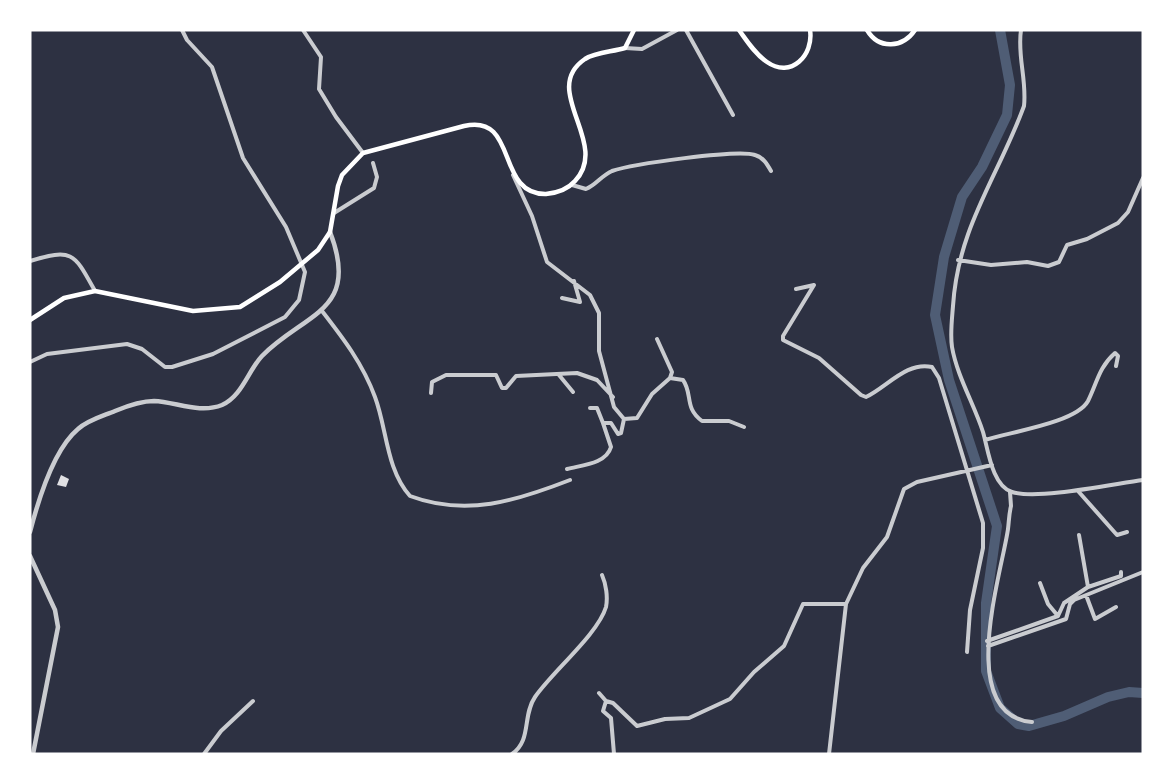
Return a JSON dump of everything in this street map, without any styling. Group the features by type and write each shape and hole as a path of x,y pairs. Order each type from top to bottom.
{"main road":[{"path":"30,320 64,297 95,291 193,310 232,309 252,301 318,250 330,232 342,175 363,153 477,124 490,129 498,136 513,174 535,193 552,193 572,185 585,164 586,148 570,100 570,76 592,55 625,48 634,30"},
{"path":"739,30 761,58 782,68 797,64 807,55 811,42 810,30"},
{"path":"867,30 875,40 890,45 905,42 915,30"}],"street":[{"path":"30,362 46,354 127,344 142,349 165,367 202,359 285,317 292,311 303,286 303,263 286,227 243,158 212,67 186,40 182,30"},
{"path":"303,30 321,57 319,89 336,117 363,153"},
{"path":"625,48 642,49 677,30"},
{"path":"686,30 733,115"},
{"path":"1021,30 1020,59 1026,89 1024,106 969,227 958,260 952,316 952,347 985,440 989,465 1010,492 1078,490 1143,480"},
{"path":"572,185 586,189 613,171 673,159 752,153 762,157 771,171"},
{"path":"334,213 374,188 377,177 373,163"},
{"path":"513,174 532,216 547,262 590,295 599,313 599,351 617,413 624,419 637,418 652,394 669,378 672,372 657,339"},
{"path":"958,260 991,265 1027,262 1048,266 1059,262 1067,245 1093,236 1123,218 1143,178"},
{"path":"30,532 44,488 63,447 76,430 86,423 142,402 199,408 222,405 239,390 263,354 322,311 334,292 338,273 337,252 330,232"},
{"path":"30,261 57,253 66,254 75,259 95,291"},
{"path":"562,298 580,302 573,280"},
{"path":"796,289 814,285 783,336 785,343 819,358 852,389 866,397 906,370 932,367 939,378 970,470 984,530 983,548 970,610 966,652"},
{"path":"322,311 353,352 368,381 380,410 391,459 410,496 440,504 488,506 522,498 570,480"},
{"path":"985,440 1049,424 1070,414 1088,401 1101,368 1115,353 1118,357 1116,366"},
{"path":"431,393 432,382 446,375 496,375 502,388 506,388 516,376 558,374 587,376 597,380 613,398"},
{"path":"558,374 573,392"},
{"path":"669,378 683,380 687,385 689,405 702,421 729,422 744,427"},
{"path":"567,469 597,461 610,451 597,408 590,408"},
{"path":"603,423 611,423 618,434 621,433 624,419"},
{"path":"829,754 846,604 863,568 887,537 904,489 917,482 989,465"},
{"path":"1078,490 1117,535 1127,532"},
{"path":"1010,492 1008,529 998,571 987,643 990,672 997,699 1021,721 1032,722"},
{"path":"1078,535 1088,587"},
{"path":"30,556 55,610 58,627 33,754"},
{"path":"987,643 1058,616 1064,603 1088,587 1121,576 1121,572"},
{"path":"987,643 1066,619 1070,604 1086,595 1143,572"},
{"path":"512,754 520,748 526,735 530,705 605,608 606,592 602,575"},
{"path":"1040,583 1048,604 1058,616"},
{"path":"1086,595 1095,619 1116,607"},
{"path":"599,693 637,726 665,719 689,717 703,712 730,699 754,672 780,651 803,604 846,604"},
{"path":"204,754 221,731 253,701"},
{"path":"606,701 603,711 610,718 614,754"}],"building":[{"path":"61,475 69,479 66,487 57,485"}],"waterway":[{"path":"1000,30 1010,85 1007,115 982,167 962,197 944,257 935,315 949,380 997,526 986,603 986,671 1000,708 1018,724 1029,726 1064,716 1108,697 1129,692 1143,693"}]}
